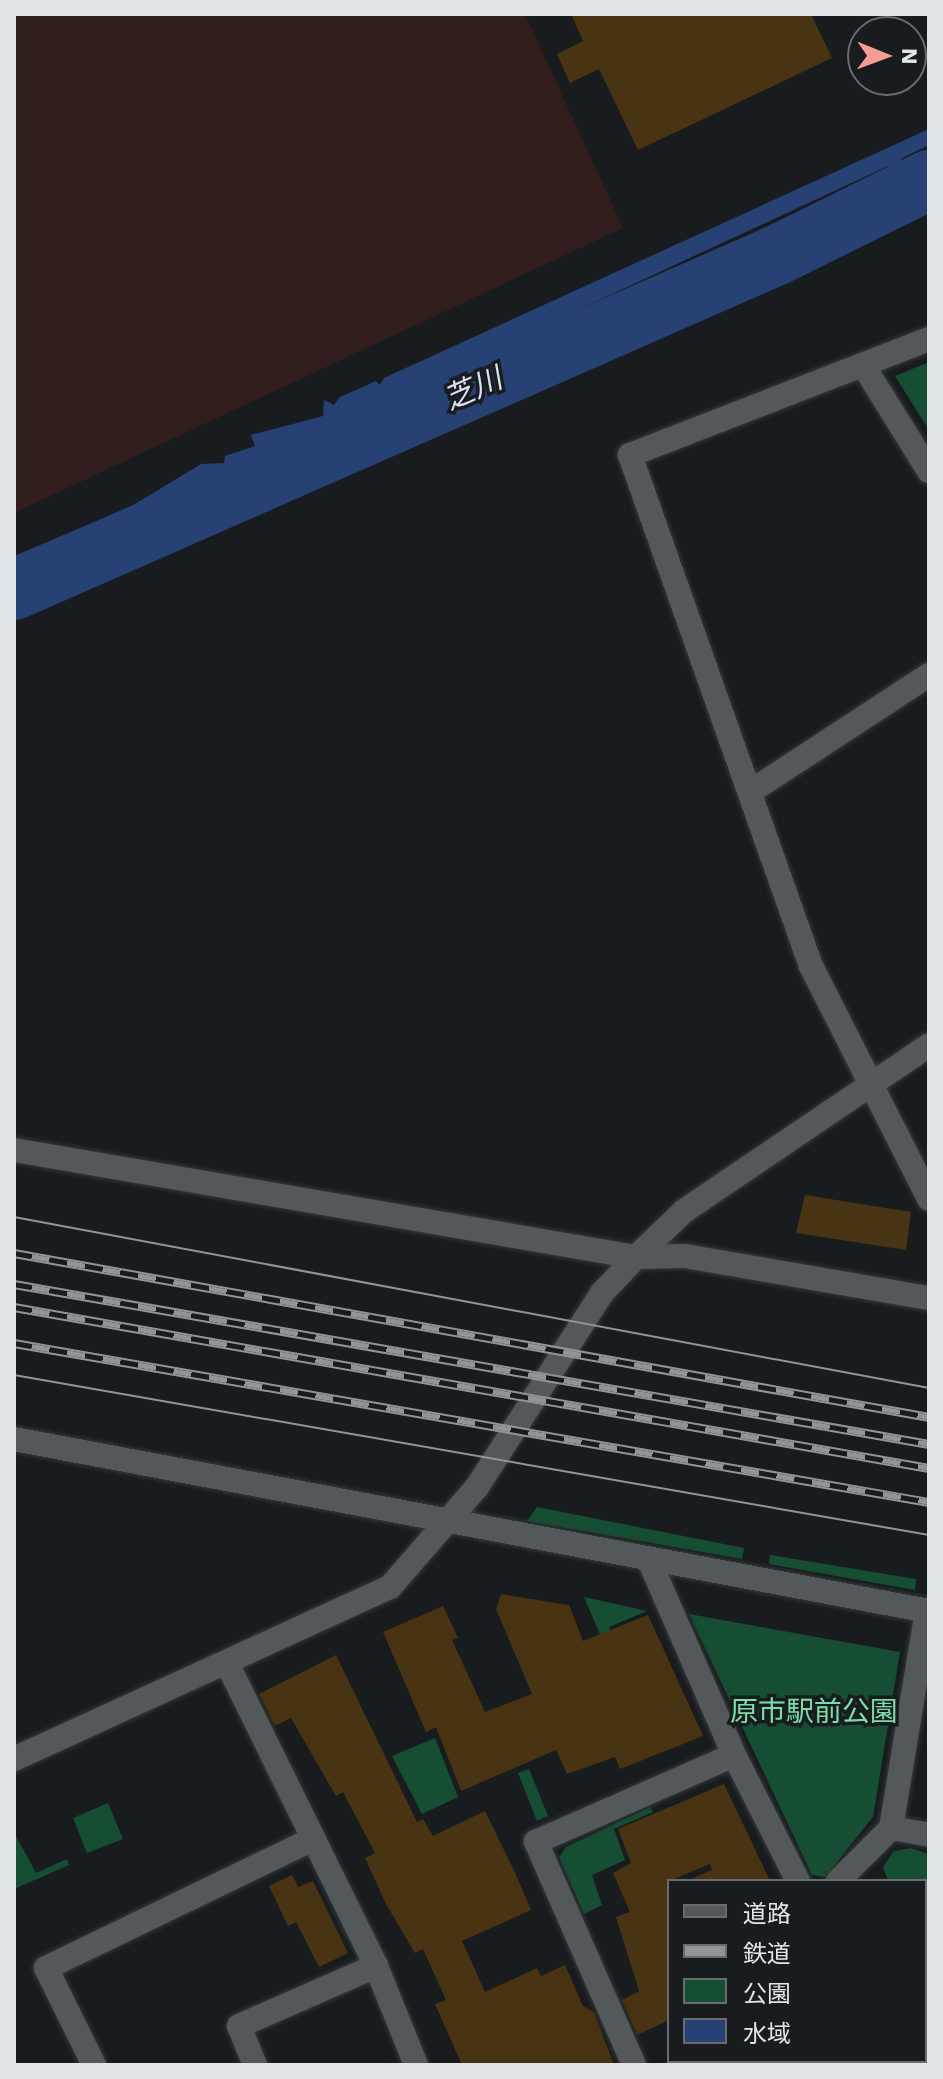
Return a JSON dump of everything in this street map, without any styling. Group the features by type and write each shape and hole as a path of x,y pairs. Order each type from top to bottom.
{"street":[{"path":"929,339 630,455 811,966 929,1199"},
{"path":"863,365 929,471"},
{"path":"750,792 929,675"},
{"path":"14,1759 390,1587 448,1524 602,1293 636,1257 684,1211 929,1045"},
{"path":"14,1150 636,1257 685,1256 929,1298"},
{"path":"14,1439 413,1510 448,1524 928,1611 891,1828 840,1879"},
{"path":"649,1560 734,1755 797,1879"},
{"path":"227,1663 376,1966 416,2065"},
{"path":"634,2065 536,1842 734,1755"},
{"path":"891,1828 929,1835"},
{"path":"94,2065 46,1968 313,1839"},
{"path":"255,2065 239,2026 376,1966"}],"shaded area":[{"path":"14,14 525,14 623,228 14,513"}],"green space":[{"path":"929,362 929,430 895,376"},
{"path":"537,1507 744,1548 742,1559 527,1521"},
{"path":"770,1555 916,1579 915,1590 769,1564"},
{"path":"584,1597 647,1611 609,1627 630,1679 625,1693"},
{"name":"原市駅前公園","path":"689,1614 900,1652 873,1817 825,1877 812,1875"},
{"path":"435,1738 458,1797 422,1814 392,1756"},
{"path":"529,1769 548,1816 537,1821 518,1773"},
{"path":"108,1803 123,1839 87,1853 73,1818"},
{"path":"650,1807 653,1812 614,1829 625,1860 592,1875 602,1905 584,1914 559,1857 566,1847"},
{"path":"16,1836 36,1873 67,1859 69,1865 14,1889"},
{"path":"911,1848 929,1854 927,1907 927,1879 887,1879 883,1867 894,1851"}],"water":[{"path":"929,129 929,145 902,158 897,167 888,166 541,327 553,343 552,357 530,358 527,343 536,339 534,329 504,352 435,379 406,400 328,437 322,446 314,441 165,503 164,511 150,517 147,511 14,573 14,556 130,507 201,464 224,463 225,456 255,446 251,435 323,416 324,400 334,405 340,397 376,381 380,385 384,378"}],"building":[{"path":"571,14 811,14 832,58 638,150 599,69 570,83 557,54 583,41"},
{"path":"805,1195 911,1212 906,1250 796,1233"},
{"path":"501,1594 569,1605 583,1641 648,1615 703,1736 620,1769 615,1757 567,1774 556,1750 461,1791 436,1727 426,1732 383,1632 443,1606 458,1638 452,1640 485,1712 532,1694 496,1609"},
{"path":"336,1655 417,1822 423,1819 433,1836 485,1811 517,1877 531,1910 462,1941 485,1992 537,1968 541,1976 565,1965 583,2006 594,2012 614,2065 462,2065 435,2004 446,2000 423,1949 415,1953 386,1904 365,1858 375,1853 343,1792 336,1796 291,1718 275,1726 259,1694"},
{"path":"724,1784 769,1879 692,1879 712,1870 710,1864 667,1879 667,2021 637,2035 622,2000 639,1991 616,1917 630,1912 613,1873 631,1863 618,1829"},
{"path":"292,1875 298,1887 313,1881 348,1953 319,1967 296,1922 288,1926 269,1886"}],"waterway":[{"name":"芝川","path":"14,590 775,256 929,180"}],"tram line":[{"path":"14,1217 929,1388"},
{"path":"14,1375 929,1535"}],"railway":[{"path":"14,1253 929,1417"},
{"path":"14,1284 929,1444"},
{"path":"14,1307 929,1468"},
{"path":"14,1343 929,1502"}]}
